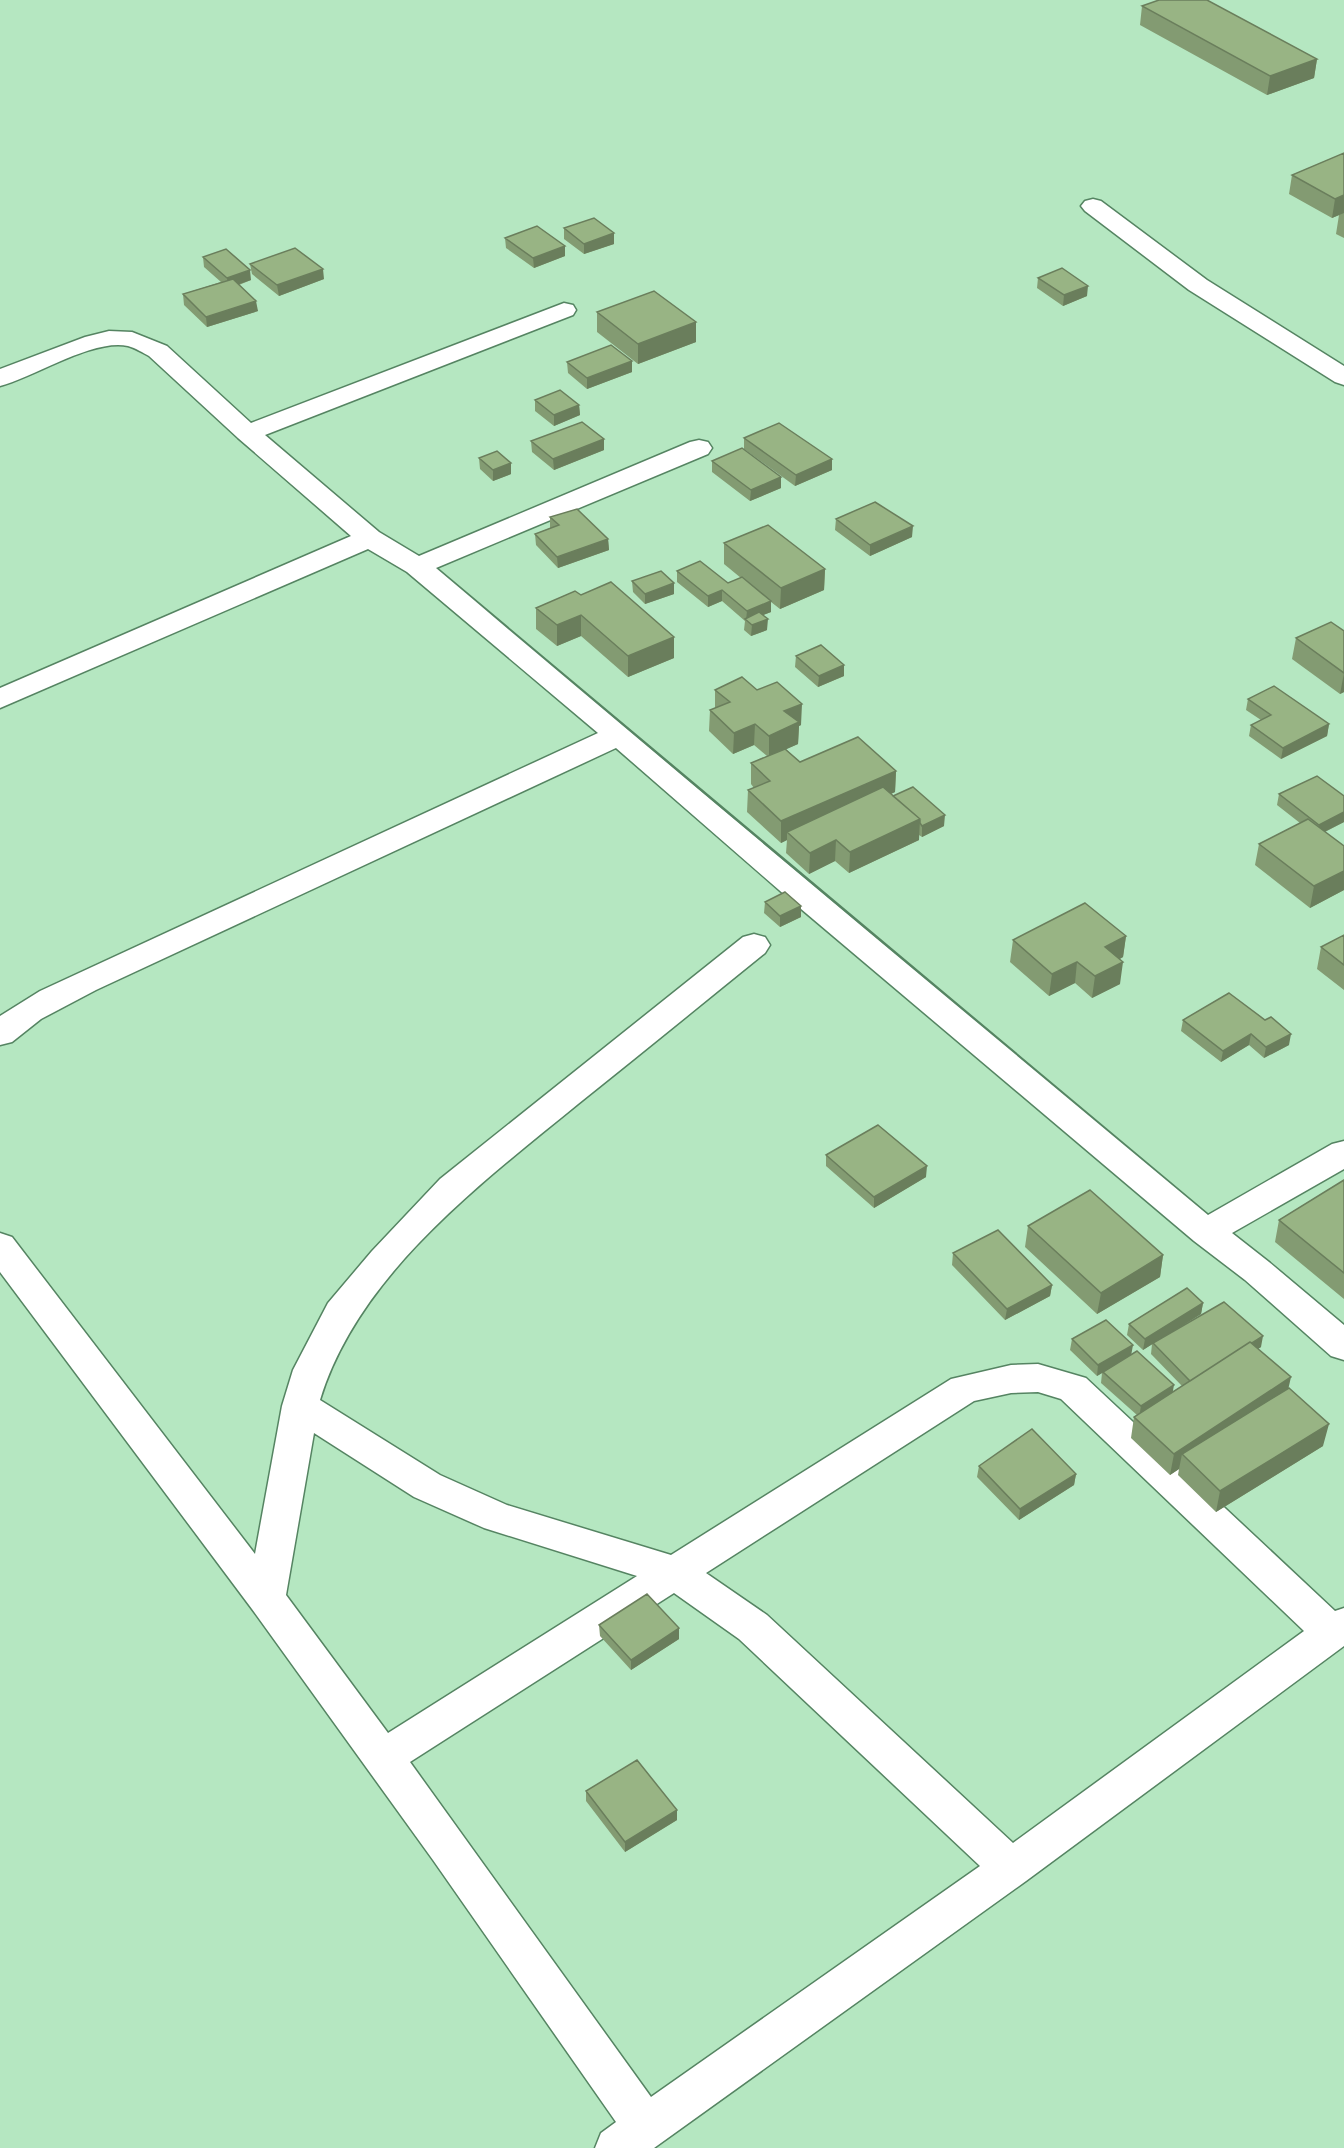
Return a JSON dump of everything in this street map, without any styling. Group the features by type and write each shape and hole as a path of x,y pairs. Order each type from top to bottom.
{"street":[{"path":"1093,206 1198,285 1344,377"},
{"path":"247,433 564,310"},
{"path":"0,378 103,339 125,338 143,342 158,351 247,433 369,538 417,566 577,702 620,735 814,904 1206,1232 1257,1271 1344,1346"},
{"path":"417,566 699,448"},
{"path":"0,699 369,538"},
{"path":"0,1034 15,1020 66,991 573,754 620,735"},
{"path":"266,1598 300,1406 311,1370 341,1313 384,1260 452,1188 754,945"},
{"path":"1206,1232 1344,1153"},
{"path":"0,1246 266,1598 382,1758 632,2138 1011,1868 1338,1629 1073,1388 1038,1378 1011,1379 964,1389 382,1758"},
{"path":"300,1406 428,1486 487,1513 675,1572 753,1627 1011,1868"}],"building":[{"path":"1159,0 1207,0 1317,59 1270,76 1142,6"},
{"path":"1344,153 1344,195 1335,199 1292,175"},
{"path":"594,218 614,233 584,244 564,228"},
{"path":"537,226 565,246 533,258 505,238"},
{"path":"295,248 323,269 277,285 250,264"},
{"path":"226,249 250,270 227,278 203,257"},
{"path":"1062,268 1088,286 1064,295 1038,278"},
{"path":"233,279 256,301 206,317 183,294"},
{"path":"654,291 696,322 638,344 597,312"},
{"path":"611,345 632,361 587,378 567,362"},
{"path":"560,390 579,405 554,415 535,400"},
{"path":"582,422 604,439 553,459 531,441"},
{"path":"779,423 832,459 796,475 744,438"},
{"path":"742,448 781,477 751,490 712,461"},
{"path":"497,451 511,463 493,470 479,458"},
{"path":"875,502 913,526 870,545 836,519"},
{"path":"577,509 608,539 557,557 535,534 559,525 550,517"},
{"path":"768,525 825,569 781,588 724,543"},
{"path":"700,561 728,583 742,577 771,601 747,611 722,590 708,596 677,571"},
{"path":"661,571 674,583 645,594 632,581"},
{"path":"611,582 674,637 628,656 581,615 557,625 536,608 575,591 581,595"},
{"path":"759,612 768,619 752,625 745,619"},
{"path":"1331,622 1344,631 1344,673 1296,638"},
{"path":"821,645 844,665 819,676 796,656"},
{"path":"742,677 757,690 777,682 802,704 784,711 799,722 769,736 755,724 734,733 710,710 730,702 715,690"},
{"path":"1274,686 1329,724 1283,748 1251,725 1271,715 1248,699"},
{"path":"858,737 896,771 781,821 748,790 770,781 751,763 785,749 800,762"},
{"path":"1317,776 1344,796 1344,812 1319,825 1279,794"},
{"path":"883,787 920,819 850,852 836,840 810,853 787,832"},
{"path":"913,787 945,815 922,826 920,819 893,796"},
{"path":"1308,819 1344,846 1344,871 1314,886 1259,844"},
{"path":"785,892 801,906 780,916 765,902"},
{"path":"1085,903 1126,936 1105,947 1123,962 1095,976 1077,962 1052,974 1013,940"},
{"path":"1344,935 1344,965 1321,947"},
{"path":"1229,993 1265,1020 1271,1017 1291,1034 1266,1047 1251,1034 1223,1051 1183,1020"},
{"path":"878,1125 927,1166 874,1197 826,1155"},
{"path":"1344,1180 1344,1273 1279,1220"},
{"path":"1090,1190 1163,1255 1101,1293 1028,1226"},
{"path":"998,1230 1052,1285 1007,1309 953,1253"},
{"path":"1187,1288 1203,1303 1145,1339 1129,1324"},
{"path":"1224,1302 1263,1336 1190,1381 1153,1343"},
{"path":"1106,1320 1133,1345 1098,1365 1072,1339"},
{"path":"1250,1342 1291,1377 1174,1454 1134,1417"},
{"path":"1137,1351 1174,1385 1141,1406 1103,1372"},
{"path":"1289,1388 1329,1424 1220,1491 1182,1454"},
{"path":"1032,1429 1076,1474 1020,1509 979,1466"},
{"path":"647,1594 679,1628 631,1660 599,1625"},
{"path":"637,1760 677,1810 625,1842 586,1791"}]}
